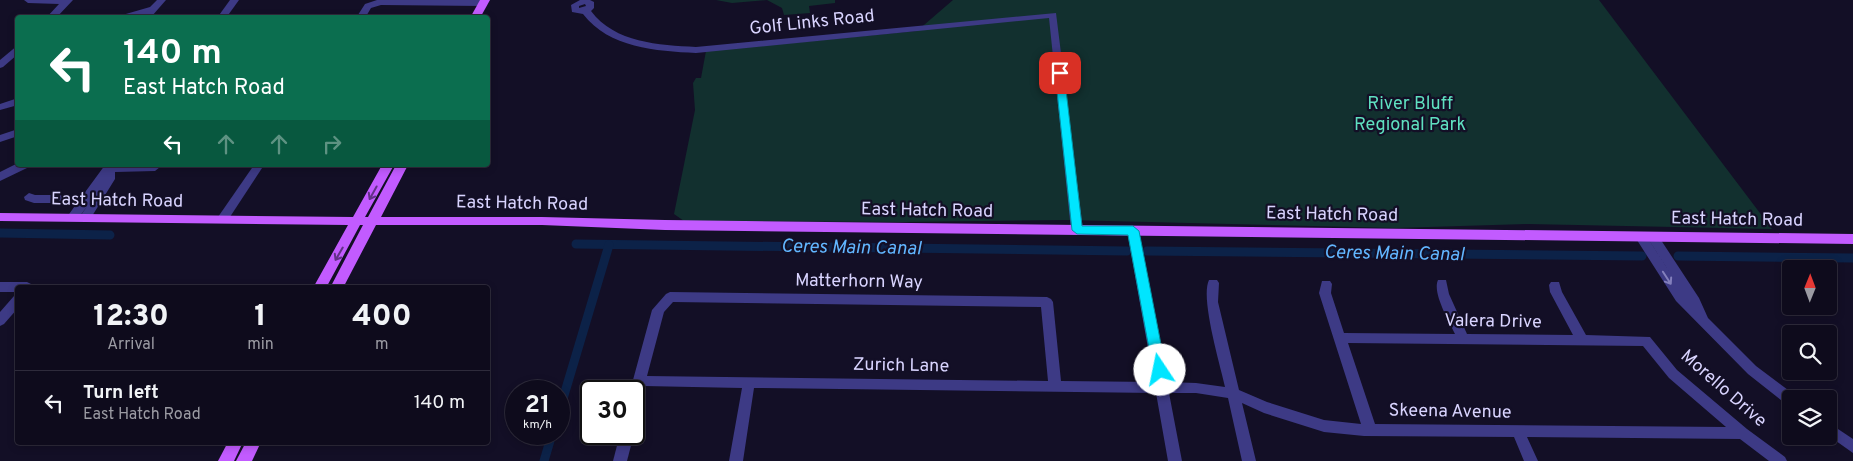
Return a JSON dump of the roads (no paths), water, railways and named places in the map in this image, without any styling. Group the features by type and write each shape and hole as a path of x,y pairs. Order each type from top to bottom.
{"main road":[{"path":"477,15 484,1"},
{"path":"321,285 387,167"},
{"path":"338,285 401,167"},
{"name":"East Hatch Road","path":"0,217 1853,239"},
{"path":"226,461 234,445"},
{"path":"244,461 252,445"}],"street":[{"path":"28,0 68,1"},
{"path":"149,15 162,0"},
{"path":"223,15 235,0"},
{"path":"53,15 68,1"},
{"path":"362,15 366,8 372,4 484,1"},
{"path":"129,15 154,9"},
{"name":"Golf Links Road","path":"586,11 599,26 617,36 649,46 690,50 723,49 1053,15 1077,230"},
{"path":"0,65 15,51"},
{"path":"0,107 15,102"},
{"path":"0,139 15,133"},
{"path":"0,177 18,167"},
{"path":"79,218 110,179 110,167"},
{"path":"79,218 87,199 99,179 110,167 154,167"},
{"path":"222,220 258,167"},
{"path":"29,197 34,199 87,199"},
{"path":"1133,231 1175,461"},
{"path":"1647,237 1680,298 1752,370 1782,393"},
{"path":"1213,283 1212,302 1249,461"},
{"path":"1442,283 1443,294 1463,339"},
{"path":"1326,284 1325,293 1370,430"},
{"path":"1555,285 1556,292 1582,340"},
{"path":"0,287 15,287"},
{"name":"Matterhorn Way","path":"639,380 658,310 670,297 1047,302 1055,386"},
{"path":"0,321 15,303"},
{"name":"Valera Drive","path":"1340,338 1646,341"},
{"name":"Morello Drive","path":"1646,341 1673,374 1742,433 1780,461"},
{"name":"Zurich Lane","path":"645,381 1163,387"},
{"path":"736,461 749,382"},
{"name":"Skeena Avenue","path":"1163,387 1233,393 1264,407 1324,426 1370,430 1742,433"},
{"path":"1518,431 1531,461"},
{"path":"1837,435 1853,447"},
{"path":"620,461 624,445"}],"waterway":[{"path":"0,233 110,235"},
{"name":"Ceres Main Canal","path":"576,244 1127,251"},
{"path":"569,380 609,245"},
{"name":"Ceres Main Canal","path":"1147,251 1642,256"},
{"name":"Ceres Main Canal","path":"1678,256 1853,258"},
{"path":"544,461 549,445"}],"park label":[{"name":"River Bluff Regional Park","path":"1410,114"}]}
